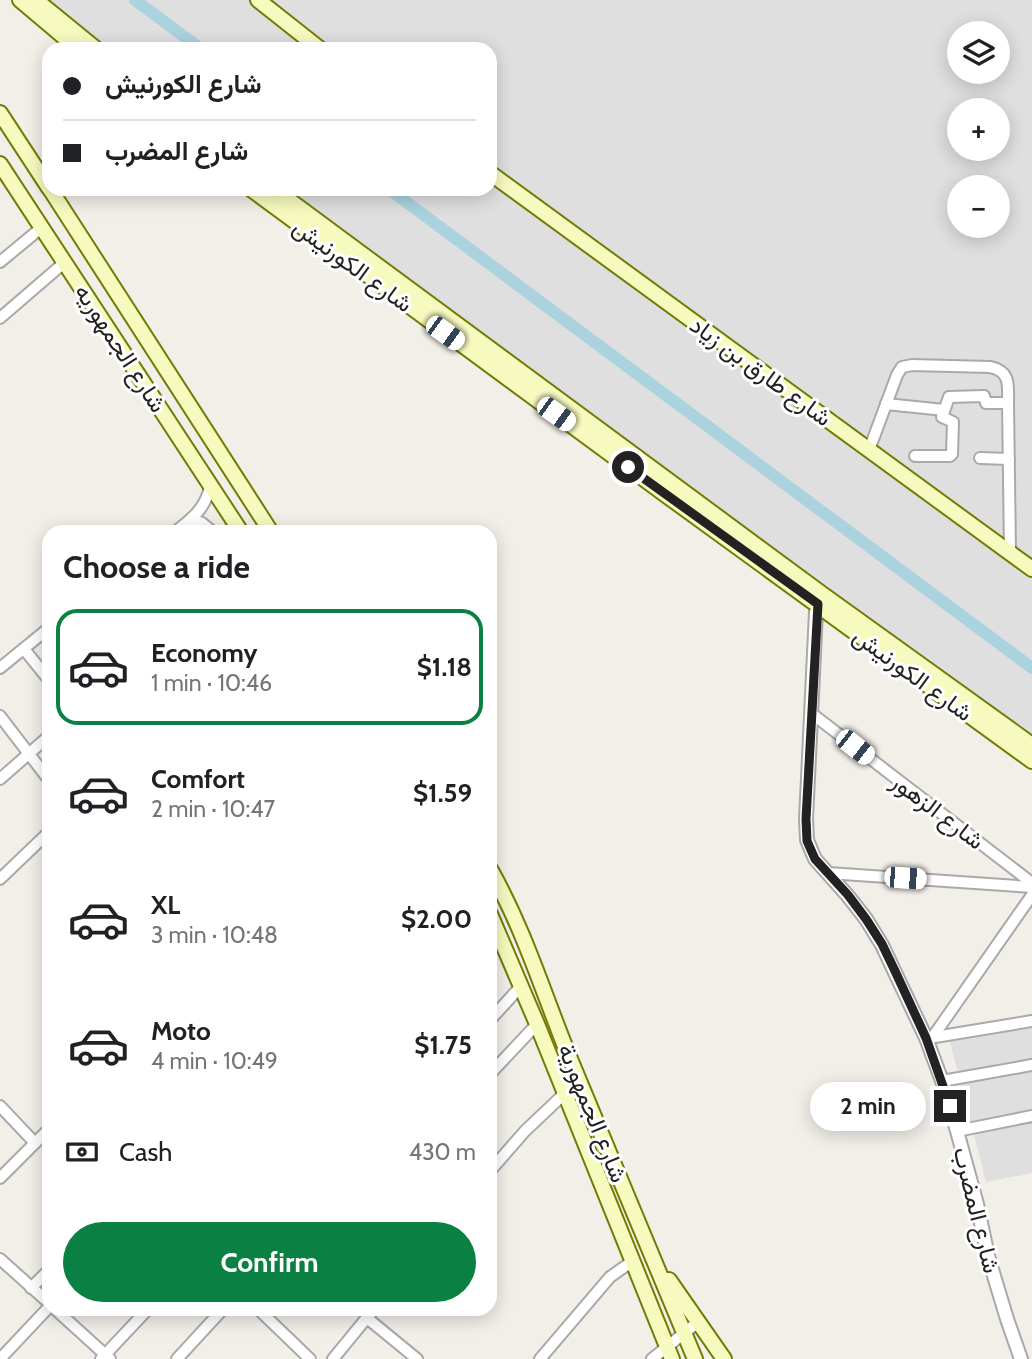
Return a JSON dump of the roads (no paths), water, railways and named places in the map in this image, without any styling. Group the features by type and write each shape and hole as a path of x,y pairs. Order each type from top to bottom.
{"main road":[{"path":"20,0 70,42"},
{"path":"36,0 87,42"},
{"path":"258,0 311,42"},
{"path":"0,113 42,177"},
{"name":"شارع الجمهوريه","path":"0,164 236,525"},
{"name":"شارع طارق بن زياد","path":"497,178 1032,569"},
{"path":"54,196 261,525"},
{"name":"شارع الكورنيش","path":"260,196 666,495 1032,745"},
{"name":"شارع الكورنيش","path":"283,196 1032,761"},
{"name":"شارع الجمهورية","path":"497,881 523,936 570,1058 695,1359"},
{"path":"497,946 521,986 670,1352"},
{"path":"614,1213 631,1205"},
{"path":"653,1256 724,1359"}],"street":[{"path":"0,262 41,228"},
{"path":"0,318 65,262"},
{"path":"869,450 899,370 906,366 990,367 1004,372 1008,403 1010,552"},
{"path":"915,456 952,454 953,422 943,418 947,399 950,397 984,396 986,403 1008,403"},
{"path":"886,404 944,410"},
{"path":"980,458 1009,459"},
{"path":"184,525 204,505 210,487"},
{"path":"191,519 204,525"},
{"name":"شارع المضرب","path":"820,599 806,830 810,850 821,867 848,895 882,944 929,1038 977,1204 988,1256 1021,1359"},
{"path":"0,668 42,634"},
{"path":"23,649 42,672"},
{"name":"شارع الزهور","path":"811,713 1032,885"},
{"path":"0,716 42,771"},
{"path":"0,779 42,742"},
{"path":"0,879 42,839"},
{"path":"828,873 1032,885"},
{"path":"929,1038 1032,895"},
{"path":"497,1012 521,986"},
{"path":"929,1038 1032,1021"},
{"path":"499,1065 537,1024"},
{"path":"942,1081 1032,1066"},
{"path":"497,1162 525,1130 564,1094"},
{"path":"2,1113 35,1143"},
{"path":"957,1131 1032,1116"},
{"path":"0,1178 42,1136"},
{"path":"0,1259 42,1298"},
{"path":"540,1359 610,1278 634,1260"},
{"path":"31,1288 42,1276"},
{"path":"0,1359 42,1313"},
{"path":"62,1316 105,1357 142,1316"},
{"path":"183,1357 217,1316"},
{"path":"265,1316 310,1359"},
{"path":"333,1359 369,1316"},
{"path":"374,1316 417,1359"},
{"path":"652,1359 670,1352 684,1333 698,1322"}],"waterway":[{"path":"135,0 192,42"},
{"path":"398,196 1032,668"}]}
